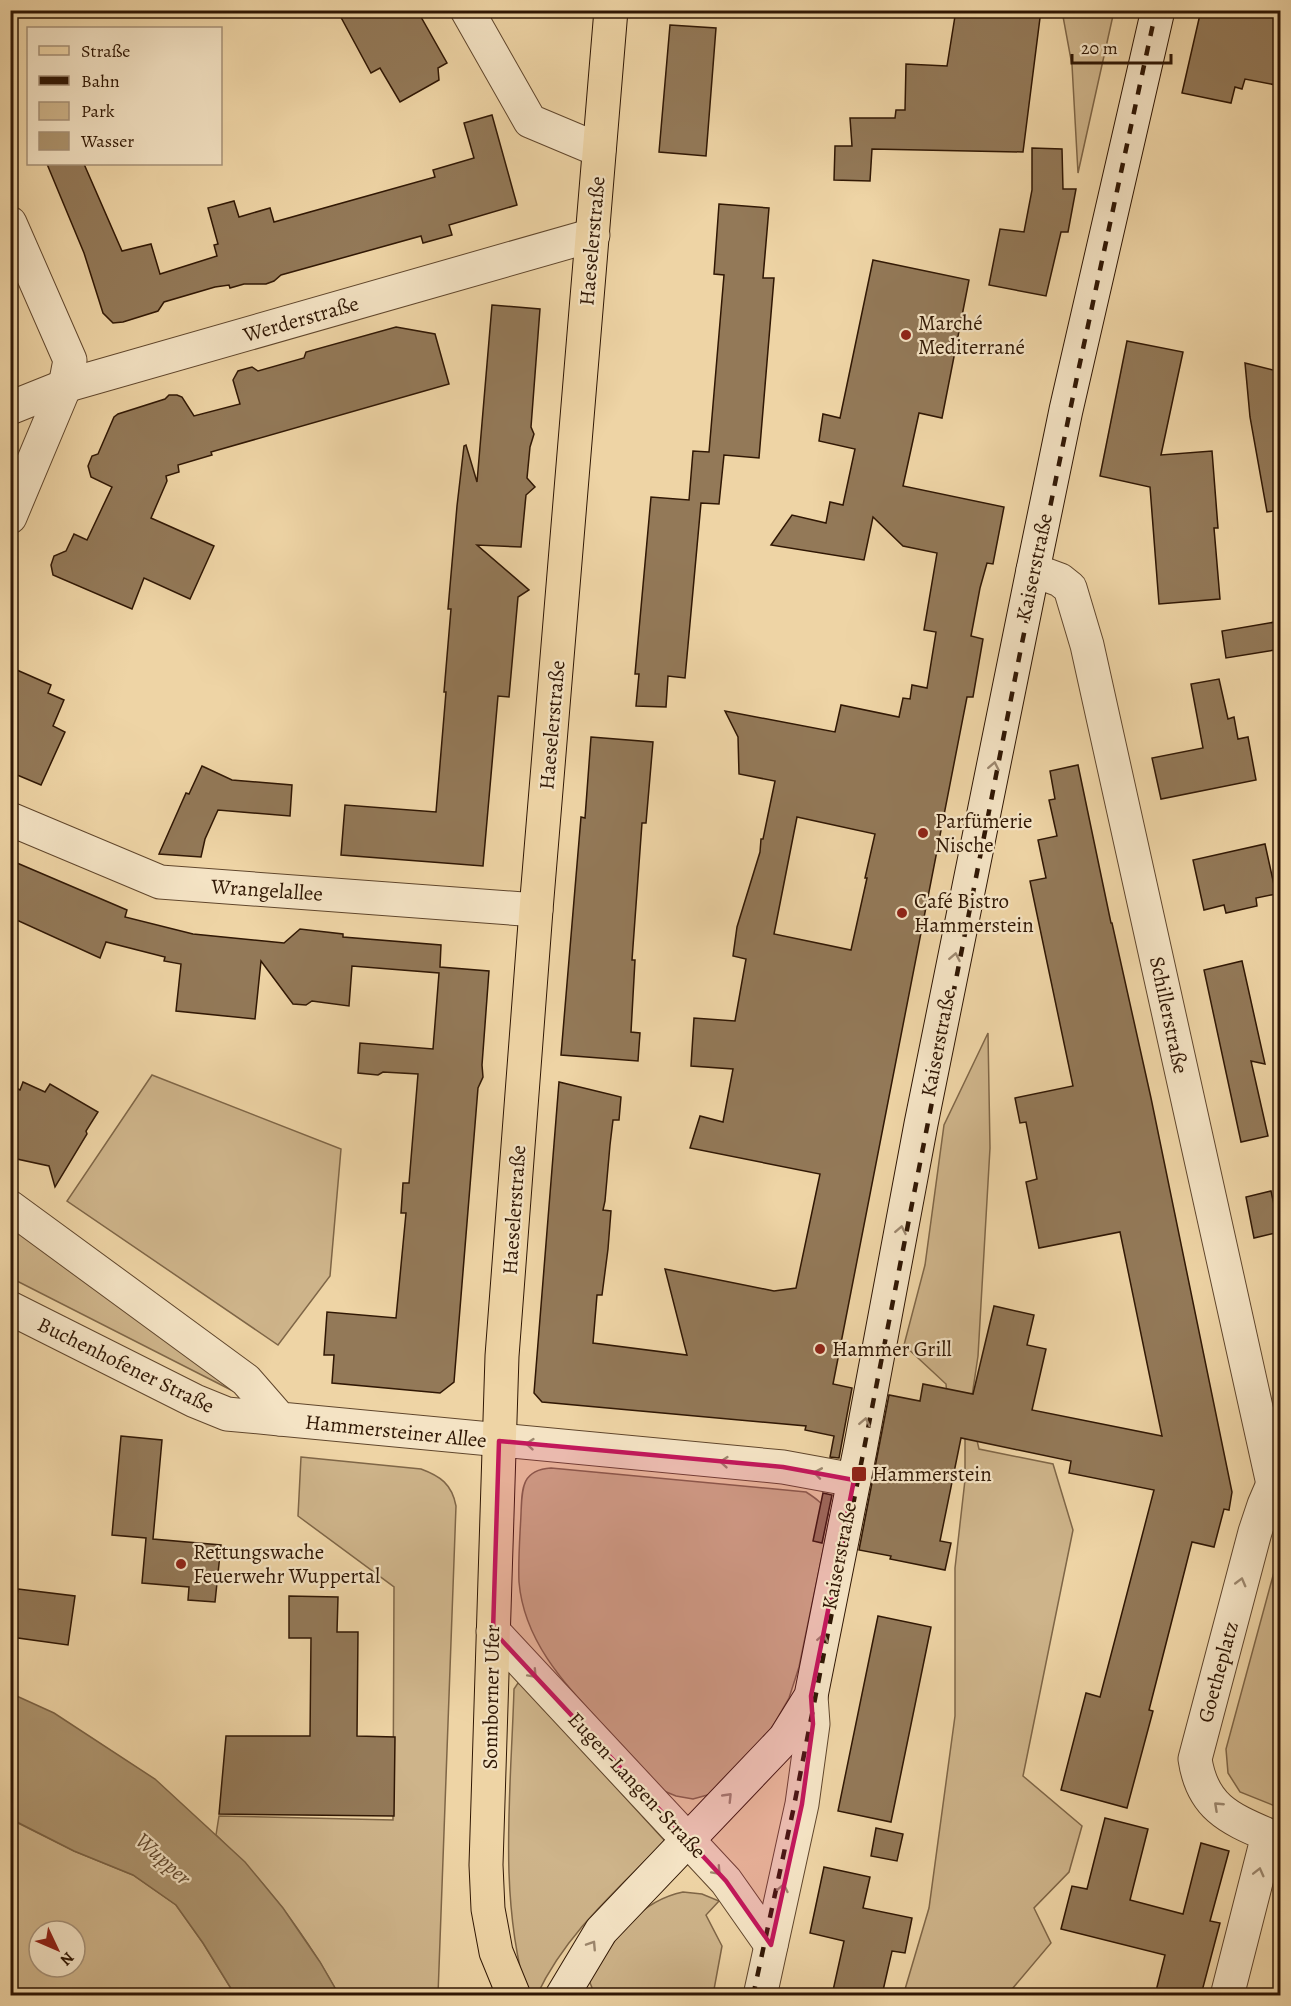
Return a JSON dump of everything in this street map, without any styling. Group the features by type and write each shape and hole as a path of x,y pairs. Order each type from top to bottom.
{"main road":[{"name":"Haeselerstraße","path":"499,1441 502,1356 536,910 611,10"},
{"name":"Sonnborner Ufer","path":"499,1441 486,1864 488,1909 496,1952 514,1995"},
{"name":"Sonnborner Ufer","path":"490,1995 496,1952"}],"street":[{"path":"467,10 530,121 599,150"},
{"name":"Kaiserstraße","path":"562,1995 601,1931 785,1738 811,1696 924,1113 1033,570 1066,410 1158,10"},
{"path":"10,224 69,360 65,386 10,517"},
{"name":"Werderstraße","path":"10,408 65,386 593,235"},
{"name":"Schillerstraße","path":"1033,570 1060,580 1070,588 1087,645 1277,1486"},
{"name":"Wrangelallee","path":"10,819 160,882 536,910"},
{"name":"Hammersteiner Allee","path":"10,1207 246,1380 280,1419 783,1467 854,1480"},
{"name":"Buchenhofener Straße","path":"10,1308 195,1401 227,1414 280,1419"},
{"name":"Goetheplatz","path":"1227,1995 1269,1835 1234,1820 1212,1802 1198,1779 1195,1759 1255,1532 1264,1504 1277,1486"},
{"name":"Eugen-Langen-Straße","path":"493,1632 726,1881 771,1946"},
{"path":"760,1995 802,1804 813,1724 811,1696"}],"highlighted area":[{"path":"499,1441 783,1467 854,1480 811,1696 813,1724 802,1804 771,1945 726,1881 493,1631"}],"green space":[{"path":"1062,11 1114,11 1078,173 1072,65"},
{"path":"988,1033 990,1148 978,1356 972,1396 974,1428 979,1449 1053,1464 1073,1530 1023,1776 1082,1826 1069,1872 1034,1908 1051,1943 1007,1995 903,1996 929,1908 955,1716 955,1568 965,1480 965,1419 948,1408 946,1384 904,1345 925,1265 944,1125"},
{"path":"152,1075 341,1149 330,1276 278,1345 67,1201"},
{"path":"11,1227 239,1394 11,1278"},
{"path":"301,1457 421,1469 444,1482 454,1498 456,1506 438,1995 339,1995 284,1910 252,1871 216,1835 219,1816 393,1820 394,1587 298,1516"},
{"path":"551,1468 806,1492 820,1502 830,1517 799,1667 789,1698 759,1747 711,1794 693,1799 664,1791 560,1677 537,1642 522,1603 519,1582 522,1497 525,1482 529,1477 541,1470"},
{"path":"1280,1550 1280,1808 1240,1792 1228,1773 1226,1749"},
{"path":"518,1683 665,1841 611,1894 578,1932 549,1973 537,1995 527,1995 518,1958 509,1882 508,1843 514,1689"},
{"path":"10,1819 74,1851 133,1875 176,1905 235,1995 11,1995"},
{"path":"683,1892 702,1894 719,1901 706,1915 722,1946 713,1995 593,1995 589,1980 627,1925 652,1904"}],"water":[{"name":"Wupper","path":"10,1693 54,1713 155,1779 245,1862 283,1908 320,1962 339,1995 235,1995 176,1905 133,1875 74,1851 11,1819"}],"building":[{"path":"337,10 417,10 447,63 438,68 439,80 400,102 380,68 371,73"},
{"path":"956,10 1041,10 1023,152 872,149 870,181 834,180 835,146 852,146 850,118 895,118 896,110 905,110 906,64 947,66"},
{"path":"1201,10 1281,10 1281,86 1245,79 1242,89 1235,87 1231,103 1182,93"},
{"path":"670,25 716,28 706,156 659,152"},
{"path":"492,115 517,205 449,225 452,235 423,243 421,236 281,275 266,284 244,284 230,288 229,285 215,287 164,302 158,311 123,322 113,323 103,313 84,253 47,165 84,165 122,251 151,244 160,274 217,256 214,245 218,244 208,208 234,201 239,217 270,208 274,222 435,177 433,170 474,158 464,123"},
{"path":"1032,148 1062,149 1063,189 1076,189 1068,232 1061,232 1046,296 989,285 1000,229 1024,232 1032,190"},
{"path":"719,204 769,208 763,278 774,278 759,458 724,455 719,504 701,503 685,678 668,676 666,707 636,706 639,674 635,674 651,497 689,500 693,451 709,452 724,275 714,274"},
{"path":"873,260 969,280 942,418 919,413 903,486 1004,507 993,564 987,563 980,588 971,636 983,639 973,697 967,697 833,1384 852,1388 839,1458 830,1457 834,1436 805,1430 806,1426 542,1402 534,1393 559,1082 621,1097 619,1120 613,1120 610,1145 603,1210 611,1211 608,1249 602,1295 597,1295 593,1343 687,1355 665,1269 774,1291 796,1288 820,1174 690,1148 700,1116 723,1122 733,1069 691,1066 694,1018 735,1021 746,959 733,956 737,927 760,852 775,781 739,774 738,737 725,711 835,732 841,705 899,717 903,698 910,699 912,685 927,688 936,632 924,630 937,553 903,546 873,517 864,560 771,545 792,515 826,523 830,502 843,505 855,449 819,441 823,414 840,418","holes":["797,817 875,834 851,950 774,934"]},
{"path":"492,305 540,309 531,427 534,434 530,447 527,478 535,487 526,495 521,547 477,545 529,590 518,597 509,697 498,696 483,866 341,855 345,805 436,812 451,609 448,609 457,506 464,446 466,445 477,482"},
{"path":"396,327 435,334 449,384 211,452 212,455 178,465 179,472 166,476 167,481 151,518 214,546 190,599 144,578 132,609 53,575 51,565 54,556 66,551 74,534 87,540 112,487 91,477 88,466 92,456 98,454 114,417 118,414 165,399 169,395 182,397 194,416 240,404 233,380 238,371 252,367 258,371 304,358 306,352"},
{"path":"1127,341 1183,352 1161,455 1212,451 1218,528 1214,528 1220,599 1159,604 1150,487 1100,476"},
{"path":"1245,363 1281,372 1281,510 1267,512 1250,417"},
{"path":"1281,621 1281,649 1226,658 1222,631"},
{"path":"10,667 51,685 48,693 64,700 53,726 65,732 41,785 10,772"},
{"path":"1219,679 1228,719 1234,717 1238,739 1248,737 1256,780 1161,799 1152,758 1203,748 1191,684"},
{"path":"591,737 653,742 646,823 642,823 632,960 635,960 631,1032 640,1033 638,1061 561,1055 581,817 585,818"},
{"path":"1078,765 1151,1098 1232,1492 1229,1510 1224,1509 1214,1547 1192,1542 1149,1710 1153,1711 1127,1808 1061,1790 1086,1693 1100,1697 1154,1490 1069,1473 1071,1461 961,1438 940,1541 951,1543 945,1570 859,1550 889,1395 920,1401 923,1384 973,1394 994,1306 1034,1315 1027,1345 1046,1349 1032,1410 1162,1436 1120,1232 1039,1248 1026,1182 1037,1179 1026,1122 1020,1123 1015,1098 1073,1086 1030,881 1046,878 1038,840 1057,836 1049,800 1055,799 1050,771"},
{"path":"202,766 232,780 292,785 290,816 218,810 205,839 201,857 159,854 186,793 189,794"},
{"path":"1265,844 1276,894 1256,898 1257,906 1226,913 1224,905 1204,910 1193,860"},
{"path":"10,860 127,910 125,917 193,934 284,943 300,929 343,934 343,937 441,945 440,967 489,971 483,1077 478,1088 454,1382 440,1393 332,1383 334,1355 324,1355 327,1312 396,1318 406,1213 401,1213 403,1183 409,1183 418,1074 358,1073 360,1043 433,1049 439,973 352,966 349,1006 312,1001 306,1005 293,1004 261,961 255,1019 176,1011 181,964 164,961 165,957 106,942 100,958 10,917"},
{"path":"1242,961 1265,1064 1251,1061 1268,1136 1241,1142 1204,970"},
{"path":"23,1082 45,1092 50,1084 98,1112 55,1187 49,1166 17,1159 14,1148 10,1147 10,1085 20,1090"},
{"path":"1271,1191 1280,1232 1254,1238 1246,1197"},
{"path":"121,1436 162,1440 153,1539 221,1545 215,1602 188,1600 189,1587 142,1583 146,1538 112,1535"},
{"path":"823,1493 832,1495 822,1543 813,1541"},
{"path":"18,1589 75,1596 68,1645 11,1637"},
{"path":"289,1596 338,1597 337,1632 358,1632 357,1736 395,1737 394,1816 219,1814 226,1736 310,1736 311,1638 289,1638"},
{"path":"878,1616 931,1627 891,1822 838,1811"},
{"path":"1105,1818 1148,1829 1130,1900 1183,1914 1201,1843 1229,1851 1210,1921 1220,1923 1201,1995 1155,1995 1165,1955 1061,1929 1072,1886 1087,1889"},
{"path":"876,1828 903,1834 897,1861 871,1856"},
{"path":"824,1867 870,1877 863,1908 912,1918 905,1953 892,1951 882,1995 832,1995 844,1941 810,1933"}],"railway":[{"path":"753,1996 793,1811 1021,648 1156,10"}],"place":[{"name":"Marché Mediterrané","path":"906,335"},
{"name":"Parfümerie Nische","path":"923,833"},
{"name":"Café Bistro Hammerstein","path":"902,913"},
{"name":"Hammer Grill","path":"820,1349"},
{"name":"Hammerstein","path":"859,1474"},
{"name":"Rettungswache Feuerwehr Wuppertal","path":"181,1564"}]}
